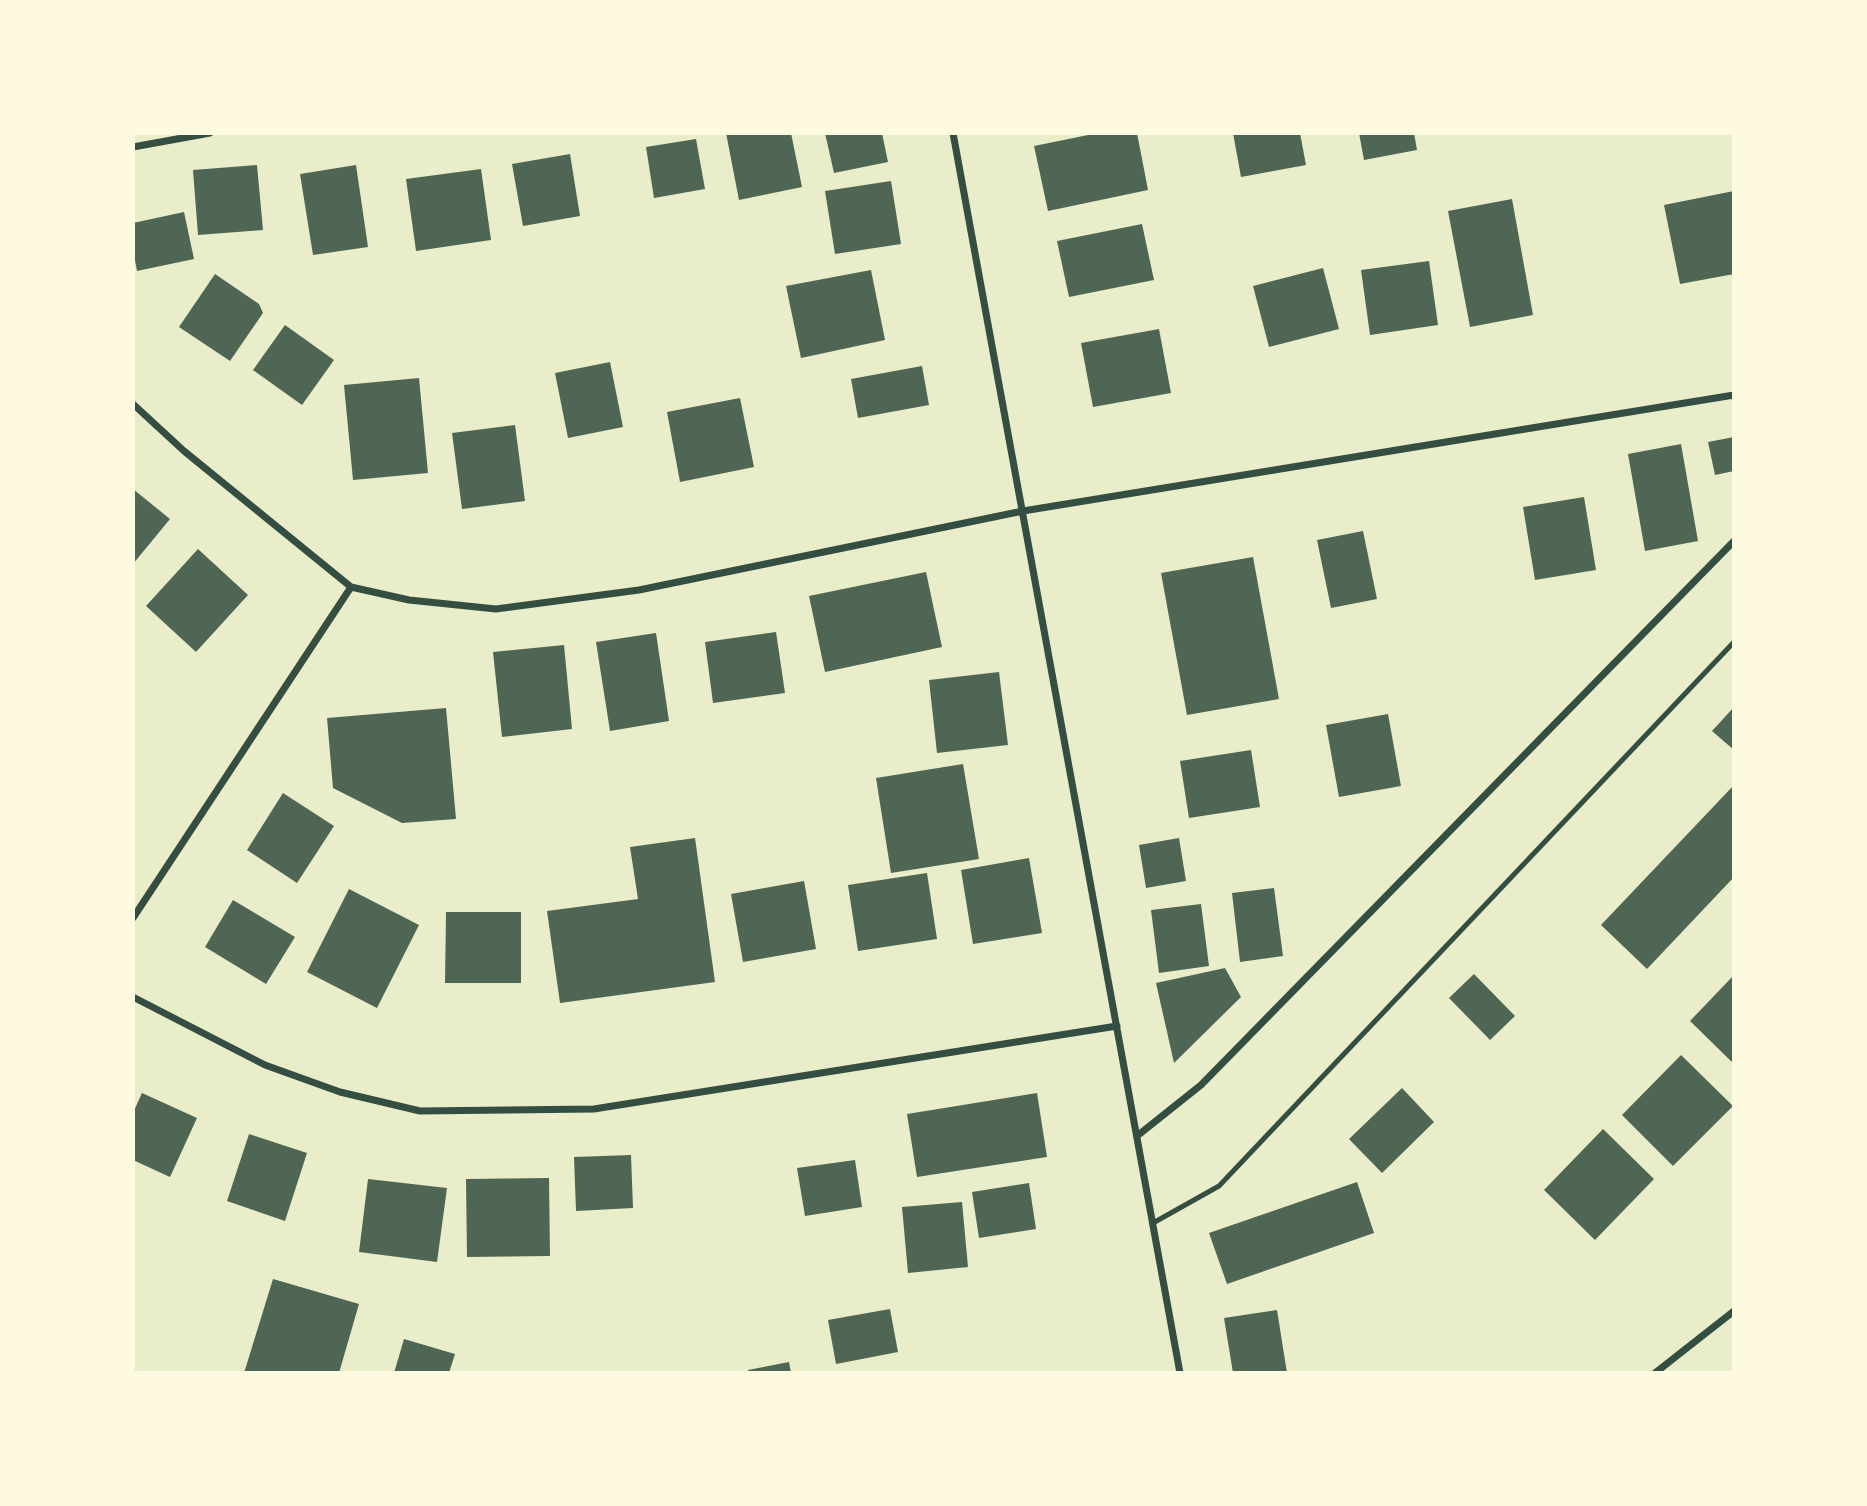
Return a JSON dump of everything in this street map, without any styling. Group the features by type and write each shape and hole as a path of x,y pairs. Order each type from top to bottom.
{"street":[{"path":"133,147 210,133"},
{"path":"953,133 1180,1373"},
{"path":"133,404 184,451 351,587 409,600 496,608 639,590 1023,512 1734,395"},
{"path":"1137,1136 1201,1085 1734,541"},
{"path":"133,918 351,587"},
{"path":"133,997 265,1065 340,1092 420,1111 594,1109 1117,1026"},
{"path":"1655,1373 1734,1311"}],"lane":[{"path":"1153,1223 1219,1185 1734,642"}],"building":[{"path":"726,133 791,133 802,187 739,200"},
{"path":"825,133 882,133 888,162 834,173"},
{"path":"1098,133 1137,133 1148,190 1048,211 1034,146"},
{"path":"1233,133 1300,133 1306,165 1241,177"},
{"path":"1359,133 1414,133 1417,150 1364,160"},
{"path":"696,139 705,189 654,198 646,147"},
{"path":"570,154 580,216 523,226 512,164"},
{"path":"257,165 263,230 198,235 193,170"},
{"path":"356,165 368,247 313,255 300,174"},
{"path":"481,169 491,240 416,251 406,179"},
{"path":"891,181 901,244 835,254 825,191"},
{"path":"1734,191 1734,274 1680,284 1664,205"},
{"path":"1512,199 1533,315 1470,327 1448,211"},
{"path":"184,212 194,259 137,271 133,250 133,223"},
{"path":"1142,224 1154,280 1069,297 1057,241"},
{"path":"1429,261 1438,325 1370,335 1361,270"},
{"path":"1323,268 1339,329 1269,347 1253,286"},
{"path":"871,270 885,340 801,358 786,286"},
{"path":"215,274 259,304 263,313 230,361 179,327"},
{"path":"285,325 334,360 302,405 253,370"},
{"path":"1159,329 1171,393 1093,407 1081,343"},
{"path":"610,362 623,427 568,438 555,373"},
{"path":"922,366 929,405 858,418 851,379"},
{"path":"419,378 428,473 353,480 344,385"},
{"path":"740,398 754,467 680,482 667,412"},
{"path":"515,425 525,501 462,509 452,433"},
{"path":"1734,437 1734,471 1715,475 1708,442"},
{"path":"1681,444 1698,541 1645,551 1628,454"},
{"path":"133,489 170,519 133,564"},
{"path":"1584,497 1596,570 1535,580 1523,507"},
{"path":"1363,531 1377,599 1331,608 1317,540"},
{"path":"198,549 248,595 196,652 146,606"},
{"path":"1253,557 1279,699 1187,715 1161,573"},
{"path":"926,572 942,647 825,672 809,596"},
{"path":"776,632 785,693 713,703 705,642"},
{"path":"656,633 669,721 610,731 596,642"},
{"path":"564,645 572,729 502,737 493,652"},
{"path":"999,672 1008,745 937,753 929,680"},
{"path":"1734,707 1734,750 1712,731"},
{"path":"446,708 456,819 402,823 333,788 327,718"},
{"path":"1388,714 1401,786 1339,797 1326,725"},
{"path":"1251,750 1260,807 1189,818 1180,761"},
{"path":"963,764 979,859 891,873 876,778"},
{"path":"1734,785 1734,877 1647,969 1601,925"},
{"path":"283,793 334,826 297,883 247,850"},
{"path":"695,838 715,982 560,1003 547,911 638,899 630,847"},
{"path":"1179,838 1186,881 1146,888 1139,845"},
{"path":"1029,858 1042,933 973,944 961,870"},
{"path":"927,873 937,939 858,951 848,885"},
{"path":"804,881 816,949 743,962 731,894"},
{"path":"1274,888 1283,956 1240,962 1232,893"},
{"path":"349,889 419,925 377,1008 307,972"},
{"path":"233,900 295,937 266,984 205,947"},
{"path":"1201,904 1209,966 1159,973 1151,910"},
{"path":"446,912 521,912 521,983 445,983"},
{"path":"1225,968 1241,997 1174,1063 1156,983"},
{"path":"1474,974 1515,1016 1490,1040 1449,998"},
{"path":"1734,975 1734,1064 1690,1021"},
{"path":"1681,1055 1733,1106 1673,1166 1622,1115"},
{"path":"1402,1088 1434,1122 1382,1173 1349,1139"},
{"path":"142,1093 197,1118 170,1177 133,1160 133,1113"},
{"path":"1037,1093 1047,1157 917,1177 907,1114"},
{"path":"1603,1129 1654,1179 1595,1240 1544,1190"},
{"path":"249,1134 307,1153 285,1221 227,1201"},
{"path":"631,1155 633,1208 576,1211 574,1157"},
{"path":"855,1160 862,1207 805,1216 797,1168"},
{"path":"549,1178 550,1256 467,1257 466,1179"},
{"path":"368,1179 447,1188 437,1262 359,1252"},
{"path":"1357,1182 1374,1233 1227,1284 1209,1233"},
{"path":"1029,1183 1036,1229 979,1238 972,1192"},
{"path":"962,1202 968,1267 908,1273 902,1207"},
{"path":"273,1279 359,1304 339,1373 244,1373"},
{"path":"890,1309 898,1352 836,1364 828,1320"},
{"path":"1277,1310 1287,1373 1233,1373 1224,1318"},
{"path":"404,1339 455,1354 449,1373 394,1373"},
{"path":"789,1362 791,1373 749,1373 748,1370"}]}
